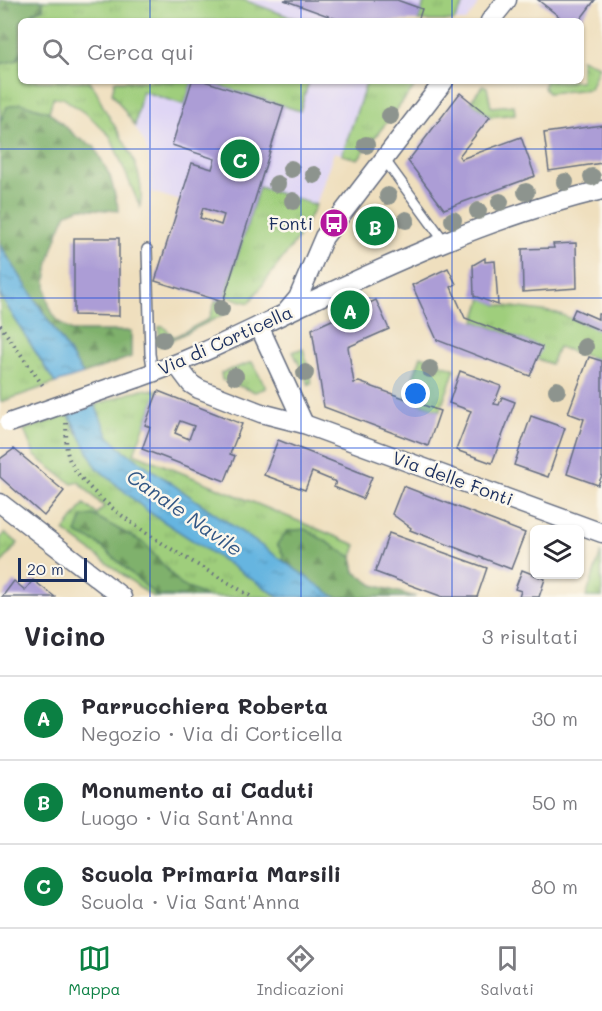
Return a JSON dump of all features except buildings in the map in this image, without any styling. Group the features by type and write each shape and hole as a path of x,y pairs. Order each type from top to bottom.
{"street":[{"path":"492,18 507,0"},
{"path":"284,314 298,298 324,237 442,84"},
{"name":"Via di Corticella","path":"4,424 176,364 444,241 528,210 602,190"},
{"path":"259,326 304,424"},
{"name":"Via delle Fonti","path":"176,364 191,384 199,389 261,413 304,424 602,533"},
{"path":"0,502 122,597"}],"lane":[{"path":"384,159 444,241"},
{"path":"146,376 150,354 147,249"}],"path":[{"path":"0,325 44,387"},
{"path":"64,416 67,454 79,474 92,489 131,522 252,597"}],"shaded area":[{"path":"219,0 477,0 478,5 468,18 213,18"},
{"path":"175,84 417,84 358,159 334,152 316,205 298,238 152,192 149,158 145,144 135,127 142,90"}],"green space":[{"path":"0,0 43,0 43,8 34,12 29,18 18,18 17,60 0,64"},
{"path":"43,0 244,0 293,18 29,18 34,12 43,8"},
{"path":"425,0 466,0 456,18 419,18"},
{"path":"18,58 18,84 91,84 95,88 136,167 140,179 140,207 110,136 89,116 63,98 53,98 49,112 34,107 7,107 0,122 0,64"},
{"path":"584,60 599,66 590,89 548,93 544,88 545,84 584,84"},
{"path":"114,84 191,84 185,105 142,91 135,126 112,93"},
{"path":"214,84 308,84 300,111"},
{"path":"366,84 417,84 358,159 342,155"},
{"path":"483,85 487,87 491,107 514,105 515,114 490,117 471,101"},
{"path":"20,103 49,112 78,138 94,146 110,176 119,211 80,208 67,213 50,259 46,293 50,308 58,321 72,331 131,331 131,357 83,374 0,245 0,122 7,107"},
{"path":"259,187 316,205 298,238 249,303 225,296"},
{"path":"0,295 55,383 1,402 0,396"},
{"path":"482,298 498,305 557,313 602,331 602,361 558,347 551,364 537,359 541,347 475,321"},
{"path":"216,300 226,304 223,315 159,346 159,327 163,326 174,337 209,319"},
{"path":"303,348 312,383 309,385 293,352"},
{"path":"421,356 455,369 440,411 406,398"},
{"path":"252,362 266,388 255,392 222,380 221,373"},
{"path":"142,389 158,391 134,453 356,545 352,557 355,572 373,585 405,597 335,597 119,447 108,435 95,405"},
{"path":"69,415 75,430 146,510 279,597 153,597 64,531 84,504 97,514 104,507 79,482 72,484 35,456 24,430"},
{"path":"93,515 144,543 181,585 208,597 157,596 97,543 76,533 82,517"},
{"path":"305,529 352,557 355,572 373,585 416,597 335,597 283,562 284,556 277,544 287,531"},
{"path":"5,533 18,543 0,565 0,538"},
{"path":"601,552 602,597 586,597"}],"water":[{"path":"0,245 83,374 55,383 0,295"},
{"name":"Canale Navile","path":"95,405 108,435 119,447 335,597 279,597 146,510 96,467 69,415"}],"place":[{"name":"Scuola Primaria Marsili","path":"240,159"},
{"name":"Fonti","path":"334,223"},
{"name":"Monumento ai Caduti","path":"375,226"},
{"name":"Parrucchiera Roberta","path":"350,310"}]}
